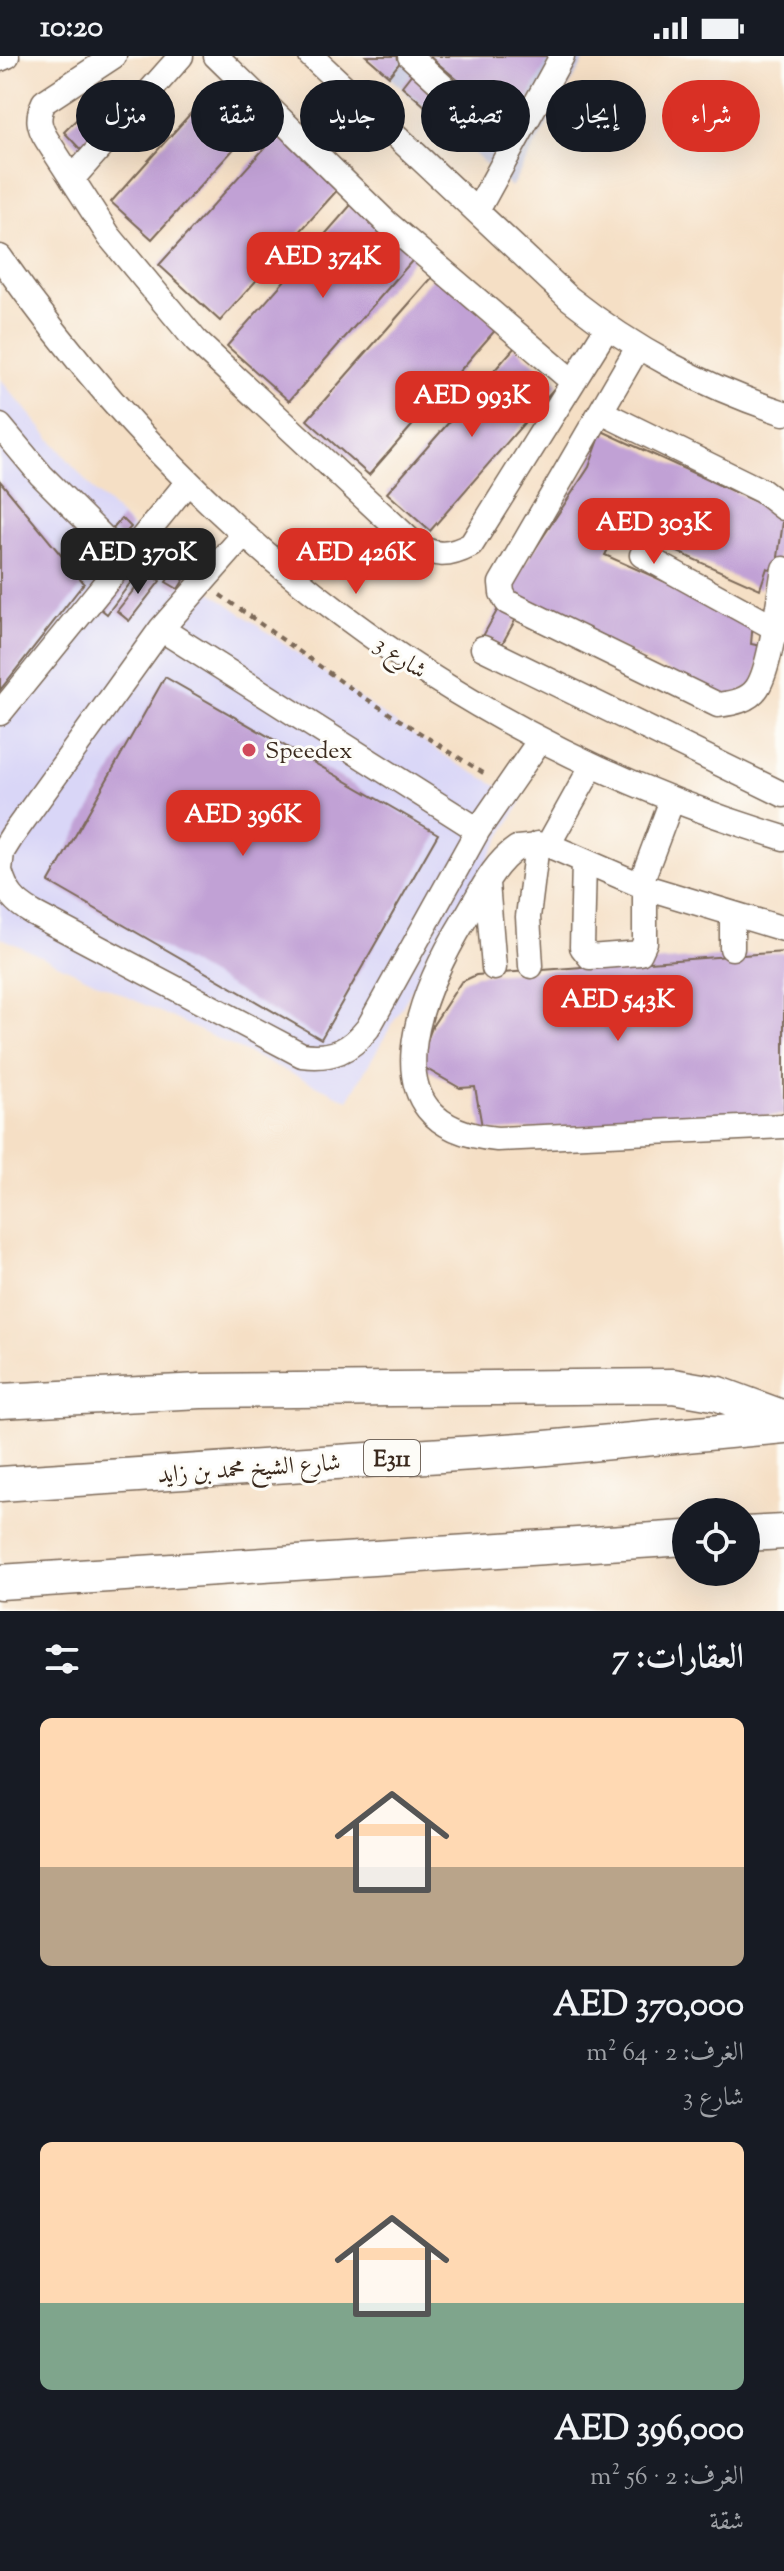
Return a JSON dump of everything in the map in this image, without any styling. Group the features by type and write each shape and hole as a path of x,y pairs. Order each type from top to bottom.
{"highway":[{"path":"0,1401 201,1391 673,1386 719,1394 784,1418"},
{"name":"شارع الشيخ محمد بن زايد","path":"0,1484 535,1449 784,1426"},
{"path":"760,1533 784,1532"},
{"path":"0,1582 672,1539"}],"street":[{"path":"0,59 7,56"},
{"path":"114,56 44,102 39,115 39,128 150,290 196,341 413,543 429,554 451,555 471,545 607,328"},
{"path":"72,179 181,56"},
{"path":"216,56 386,222 572,381"},
{"path":"311,56 607,328 637,349 713,388 784,413"},
{"path":"410,56 436,80"},
{"path":"530,114 562,56"},
{"path":"477,211 509,152"},
{"name":"شارع 3","path":"0,257 10,292 187,483 243,536 355,626 464,698 592,766 672,800 784,838"},
{"path":"637,349 501,583 507,602 718,705 740,702 757,688 778,629 784,569"},
{"path":"601,412 762,491 784,508"},
{"path":"0,426 41,475 125,559"},
{"path":"0,713 187,483"},
{"path":"243,536 161,629 2,852 0,871 5,889 17,904 302,1055 321,1057 348,1048 368,1028 478,830 540,740"},
{"path":"642,555 778,629"},
{"path":"161,629 478,830"},
{"path":"483,648 784,795"},
{"path":"531,966 528,917 543,845 592,766"},
{"path":"584,861 582,947 590,957 635,956 644,948 643,886 672,800"},
{"path":"784,929 643,886 543,845 517,848 503,857 438,964 418,1015 413,1070 419,1093 432,1113 451,1128 473,1137 497,1139 784,1126"},
{"path":"487,883 494,968"},
{"path":"732,914 732,948"}],"path":[{"path":"202,582 359,694 508,789"}],"shaded area":[{"path":"366,56 587,56 573,80 546,80 546,127 511,187 472,152 530,152 530,80 421,80 421,106 405,91 405,80 393,80"},
{"path":"0,379 96,493 176,567 391,720 456,763 523,799 348,1100 0,937"}],"building":[{"path":"366,56 398,56 402,60 389,76"},
{"path":"429,56 550,56 530,94 530,80 458,80"},
{"path":"413,72 422,80 421,103 405,89 405,82"},
{"path":"191,113 191,152 231,152 152,239 111,202 156,152 175,152 175,131"},
{"path":"76,120 76,145 64,132"},
{"path":"284,137 340,187 220,321 159,265 261,152 284,152"},
{"path":"357,198 419,253 289,401 227,346"},
{"path":"436,273 498,327 369,475 307,420"},
{"path":"515,347 558,384 430,531 387,493"},
{"path":"602,431 784,515 776,571 767,568 760,589 620,526 605,555 753,621 751,644 761,646 755,684 728,698 504,596 589,467"},
{"path":"0,481 84,583 0,690"},
{"path":"122,518 131,527 121,538 112,530"},
{"path":"125,565 137,574 107,614 95,604"},
{"path":"176,567 187,575 178,589 166,582"},
{"path":"148,572 160,581 129,621 117,611"},
{"path":"499,607 517,617 501,646 483,636"},
{"path":"165,677 438,834 321,1039 49,882"},
{"path":"784,952 784,1115 483,1132 475,1087 460,1088 418,1064 433,1025 461,982 476,975"}],"place":[{"name":"Speedex","path":"249,750"}]}
